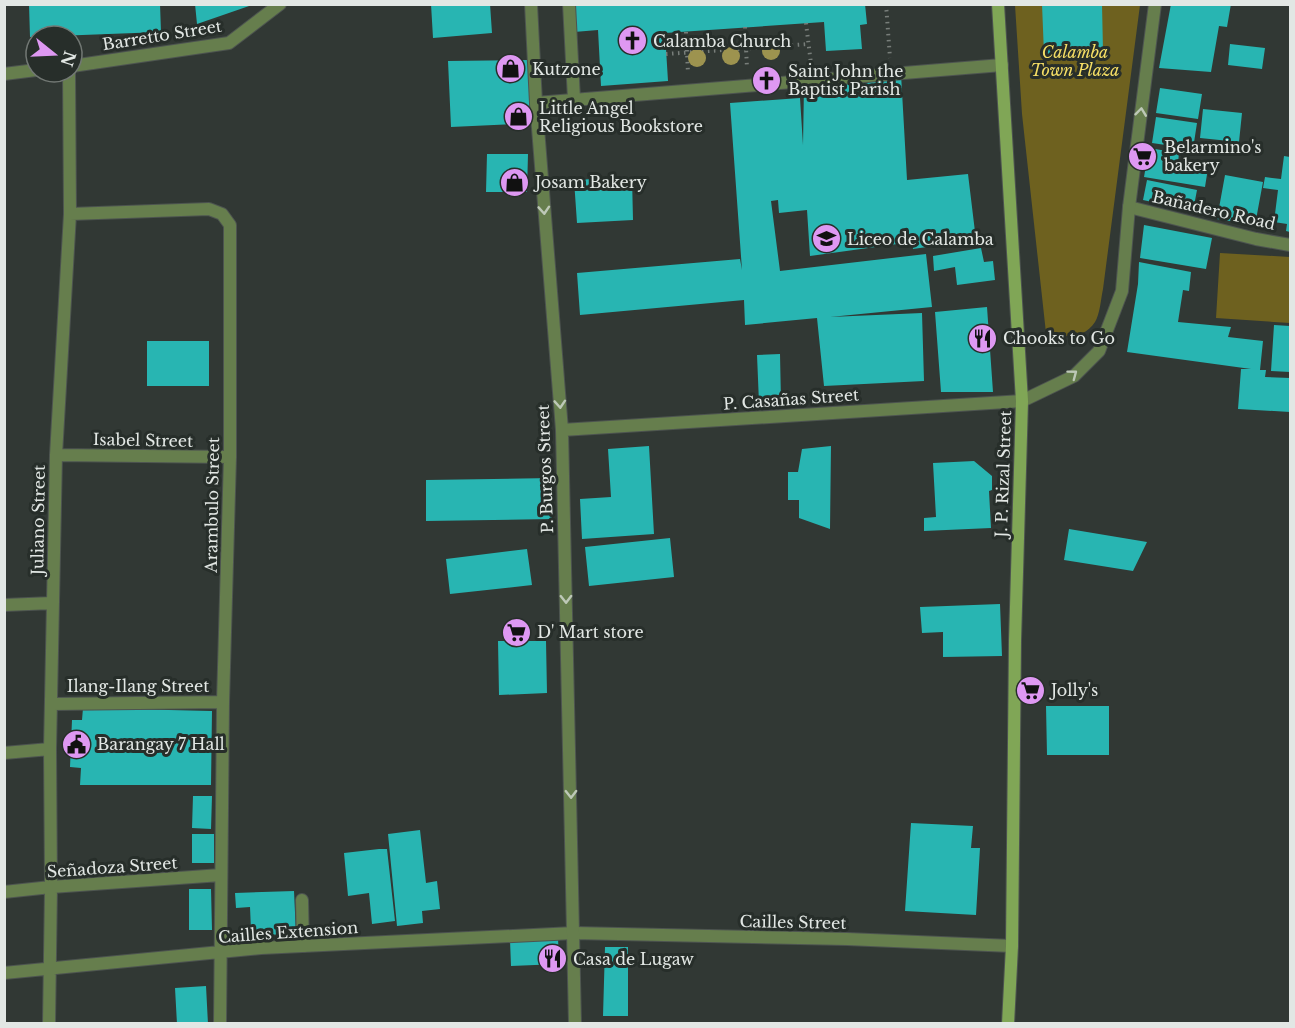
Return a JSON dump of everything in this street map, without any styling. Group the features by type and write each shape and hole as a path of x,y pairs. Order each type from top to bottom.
{"main road":[{"name":"J. P. Rizal Street","path":"998,4 1022,401 1015,641 1012,946 1008,1023"}],"street":[{"name":"Barretto Street","path":"84,64 229,43 280,4"},
{"name":"P. Burgos Street","path":"531,4 536,103 562,430 575,1023"},
{"path":"569,4 574,99"},
{"path":"1022,401 1074,376 1099,351 1122,291 1129,207 1155,4"},
{"path":"536,103 1002,65"},
{"path":"4,74 24,72"},
{"name":"Juliano Street","path":"49,1023 50,749 56,455 70,214 69,84"},
{"name":"Bañadero Road","path":"1129,207 1256,239 1290,245"},
{"name":"Arambulo Street","path":"70,214 209,209 222,214 230,225 230,458 223,702 219,1023"},
{"name":"P. Casañas Street","path":"562,430 1022,401"},
{"name":"Isabel Street","path":"56,455 230,458"},
{"path":"4,605 53,603"},
{"name":"Ilang-Ilang Street","path":"52,704 223,702"},
{"path":"4,753 50,749"},
{"name":"Señadoza Street","path":"4,892 221,875"},
{"path":"302,900 303,946"},
{"name":"Cailles Street","path":"574,933 847,939 1012,946"},
{"name":"Cailles Extension","path":"4,974 303,946 574,933"}],"path":[{"path":"886,4 891,73"},
{"path":"806,23 813,81"},
{"path":"745,27 748,86"},
{"path":"686,32 689,91"},
{"path":"666,54 809,44"}],"green space":[{"name":"Calamba Town Plaza","path":"1015,5 1140,5 1100,306 1097,319 1090,328 1073,336 1046,333 1022,114"},
{"path":"1220,253 1290,257 1290,323 1216,318"}],"building":[{"path":"29,4 160,4 161,32 84,35 84,24 30,24"},
{"path":"195,4 252,4 252,5 197,24"},
{"path":"431,4 490,4 492,33 433,38"},
{"name":"Calamba Church","path":"572,4 865,4 867,24 860,25 862,49 826,51 824,22 665,33 668,81 601,86 598,30 574,32"},
{"path":"1042,4 1102,4 1103,51 1044,54"},
{"path":"1171,4 1231,4 1227,27 1219,26 1211,72 1159,68"},
{"path":"1230,44 1265,48 1262,69 1228,65"},
{"path":"530,60 534,123 451,127 448,61"},
{"path":"901,74 907,180 968,174 976,240 913,249 912,242 810,256 807,210 779,213 778,200 771,201 780,271 926,254 932,307 830,317 922,313 924,381 824,386 817,318 745,325 744,300 580,315 577,273 740,259 742,270 730,103 800,98 803,145 804,86"},
{"path":"1160,88 1202,94 1198,119 1156,113"},
{"path":"1203,109 1242,113 1239,142 1200,138"},
{"path":"1156,117 1197,123 1193,149 1152,143"},
{"path":"1149,148 1179,153 1178,163 1208,168 1205,187 1144,177"},
{"path":"487,154 528,154 527,192 486,192"},
{"path":"1284,156 1290,157 1290,232 1286,231 1287,224 1274,222 1278,190 1263,188 1265,177 1281,179"},
{"path":"1225,175 1263,182 1255,225 1217,219"},
{"path":"632,177 633,220 577,223 574,180"},
{"path":"1147,180 1197,190 1193,211 1143,200"},
{"path":"1144,225 1212,238 1206,269 1140,258"},
{"path":"981,248 984,262 993,261 995,280 957,285 955,267 934,271 933,256"},
{"path":"1139,262 1191,272 1189,291 1183,290 1178,322 1231,327 1228,337 1263,341 1260,370 1266,370 1265,377 1290,378 1290,412 1238,409 1241,369 1251,369 1127,352 1138,284"},
{"path":"987,307 993,392 941,392 935,312"},
{"path":"1274,325 1290,326 1290,372 1271,371"},
{"path":"147,341 209,341 209,386 147,386"},
{"path":"780,354 781,402 759,403 757,355"},
{"path":"649,446 654,534 582,539 580,499 611,497 608,449"},
{"path":"831,446 830,529 799,518 799,500 788,500 788,472 798,472 802,449"},
{"path":"974,461 992,476 992,490 989,491 991,528 924,531 924,518 936,517 933,463"},
{"path":"552,478 552,519 426,521 426,480"},
{"path":"1069,529 1147,542 1133,571 1064,560"},
{"path":"670,538 674,577 589,586 585,547"},
{"path":"527,549 532,585 450,594 446,559"},
{"path":"1000,604 1002,656 943,657 943,632 922,633 920,607"},
{"path":"498,641 546,641 547,693 499,695"},
{"path":"1046,706 1109,706 1109,755 1047,755"},
{"path":"83,708 212,711 211,785 80,785 81,768 70,767 72,720 82,720"},
{"path":"193,796 212,796 211,829 192,828"},
{"path":"911,823 973,826 971,848 980,848 976,915 905,911"},
{"path":"420,830 426,883 437,881 440,909 422,911 423,923 397,926 388,834"},
{"path":"192,834 214,834 214,863 192,863"},
{"path":"387,849 395,921 372,924 369,893 348,896 344,853"},
{"path":"189,889 211,889 212,930 189,930"},
{"path":"294,891 296,934 257,935 257,930 251,930 250,907 236,908 235,893"},
{"path":"558,937 559,964 511,966 510,940"},
{"path":"605,947 628,947 628,1016 603,1016"},
{"path":"206,986 208,1024 177,1024 175,988"}],"place":[{"name":"Calamba Church","path":"632,41"},
{"name":"Kutzone","path":"511,69"},
{"name":"Saint John the Baptist Parish","path":"767,80"},
{"name":"Little Angel Religious Bookstore","path":"518,117"},
{"name":"Belarmino's bakery","path":"1143,156"},
{"name":"Josam Bakery","path":"514,182"},
{"name":"Liceo de Calamba","path":"826,239"},
{"name":"Chooks to Go","path":"982,338"},
{"name":"D' Mart store","path":"516,632"},
{"name":"Jolly's","path":"1030,690"},
{"name":"Barangay 7 Hall","path":"76,744"},
{"name":"Casa de Lugaw","path":"552,959"}]}
